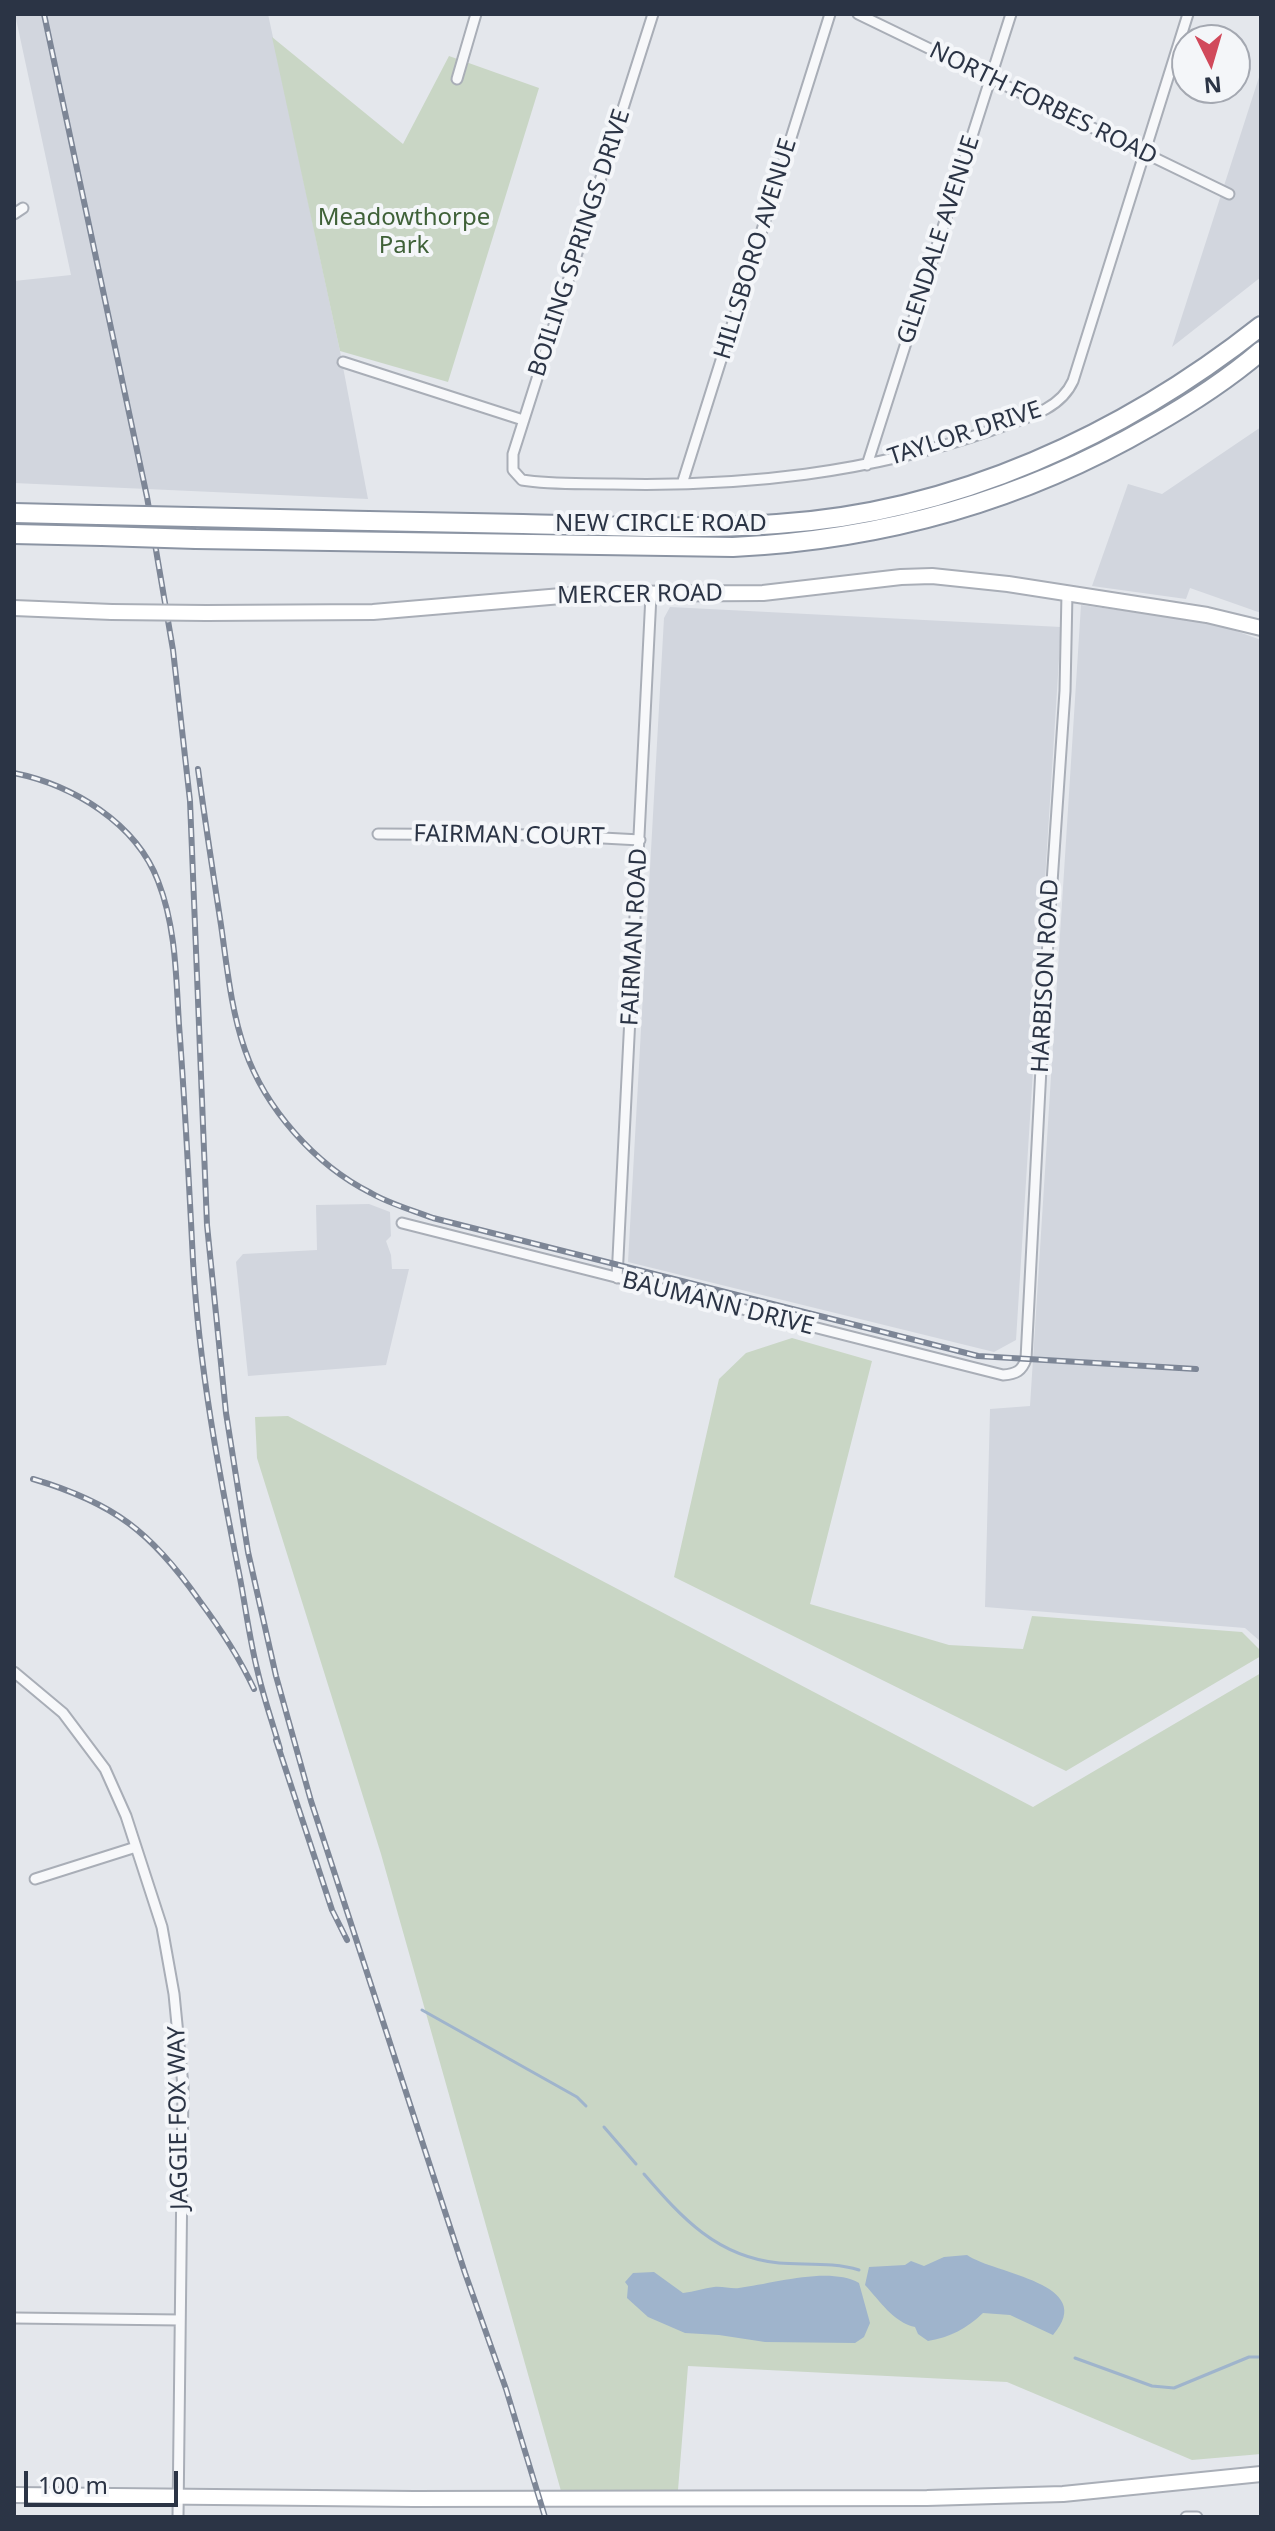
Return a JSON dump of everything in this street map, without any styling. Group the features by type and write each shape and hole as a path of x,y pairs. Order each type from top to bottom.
{"highway":[{"name":"NEW CIRCLE ROAD","path":"14,513 669,528 778,524 875,510 967,486 1052,454 1186,382 1261,326"},
{"name":"NEW CIRCLE ROAD","path":"14,534 733,547 783,545 842,537 901,526 970,507 1009,494 1085,461 1193,402 1261,351"}],"street":[{"path":"457,79 476,14"},
{"name":"BOILING SPRINGS DRIVE","path":"514,473 513,454 523,420 653,14"},
{"name":"HILLSBORO AVENUE","path":"682,484 830,14"},
{"name":"NORTH FORBES ROAD","path":"858,14 1229,194"},
{"name":"GLENDALE AVENUE","path":"867,465 1011,14"},
{"name":"TAYLOR DRIVE","path":"514,473 519,479 530,482 682,484 796,478 867,465 947,445 1059,402 1069,391 1188,14"},
{"path":"343,362 523,420"},
{"name":"MERCER ROAD","path":"14,608 112,612 373,612 542,596 763,593 932,576 1207,615 1261,628"},
{"name":"HARBISON ROAD","path":"1026,1359 1045,987 1065,691 1067,593"},
{"name":"FAIRMAN ROAD","path":"617,1278 651,595"},
{"name":"FAIRMAN COURT","path":"378,834 547,835 640,840"},
{"name":"BAUMANN DRIVE","path":"402,1223 1003,1375 1016,1373 1026,1359"},
{"name":"JAGGIE FOX WAY","path":"14,1672 63,1713 92,1749 116,1791 162,1927 181,2055 184,2119 178,2517"},
{"path":"35,1879 136,1847"},
{"path":"14,2318 180,2320"},
{"path":"14,2495 179,2498 1018,2496 1133,2488 1261,2474"},
{"path":"1186,2517 1197,2517"}],"shaded area":[{"path":"15,14 268,14 340,351 368,499 14,483 14,281 71,275"},
{"path":"1261,71 1261,277 1172,347 1251,104"},
{"path":"1261,427 1261,613 1190,588 1186,599 1092,586 1128,484 1162,494"},
{"path":"1081,605 1214,623 1261,640 1261,1642 1245,1628 985,1607 990,1409 1030,1406"},
{"path":"670,607 1061,627 1016,1340 994,1352 628,1262 664,618"},
{"path":"369,1204 390,1212 391,1236 386,1241 392,1269 409,1269 386,1365 248,1376 236,1262 243,1254 317,1250 316,1205"}],"green space":[{"name":"Meadowthorpe Park","path":"272,37 403,144 449,56 539,88 448,382 340,351"},
{"path":"792,1338 872,1361 810,1604 949,1645 1023,1649 1032,1616 1242,1632 1261,1651 1261,1656 1066,1771 674,1577 719,1379 746,1353"},
{"path":"288,1416 1033,1807 1261,1673 1261,2454 1192,2460 1007,2382 688,2366 678,2490 561,2491 381,1854 257,1458 255,1417"}],"water":[{"path":"967,2255 1053,2292 1063,2303 1064,2317 1053,2335 1010,2315 983,2313 958,2332 928,2341 918,2334 915,2327 893,2316 865,2285 869,2267 905,2265 911,2261 924,2266 944,2257"},
{"path":"654,2272 683,2293 817,2276 847,2278 859,2283 870,2323 864,2337 855,2343 765,2342 685,2333 648,2317 627,2298 628,2286 625,2282 633,2273"}],"waterway":[{"path":"422,2010 577,2097 586,2106"},
{"path":"604,2127 636,2164"},
{"path":"644,2174 672,2206 702,2233 737,2253 779,2263 830,2265 859,2270"},
{"path":"1075,2358 1152,2386 1174,2388 1249,2357 1261,2357"}],"railway":[{"path":"44,14 147,497 173,650 190,801 207,1225 226,1413 248,1552 276,1676 311,1801 465,2273 506,2389 545,2517"},
{"path":"198,769 230,988 245,1050 265,1093 294,1133 350,1181 386,1200 433,1218 978,1356 1196,1369"},
{"path":"14,773 58,787 100,810 135,841 148,860 164,898 176,970 193,1261 205,1381 253,1650 280,1749"},
{"path":"33,1479 86,1498 147,1538 181,1576 222,1632 254,1689"},
{"path":"276,1740 332,1910 347,1940"}]}
